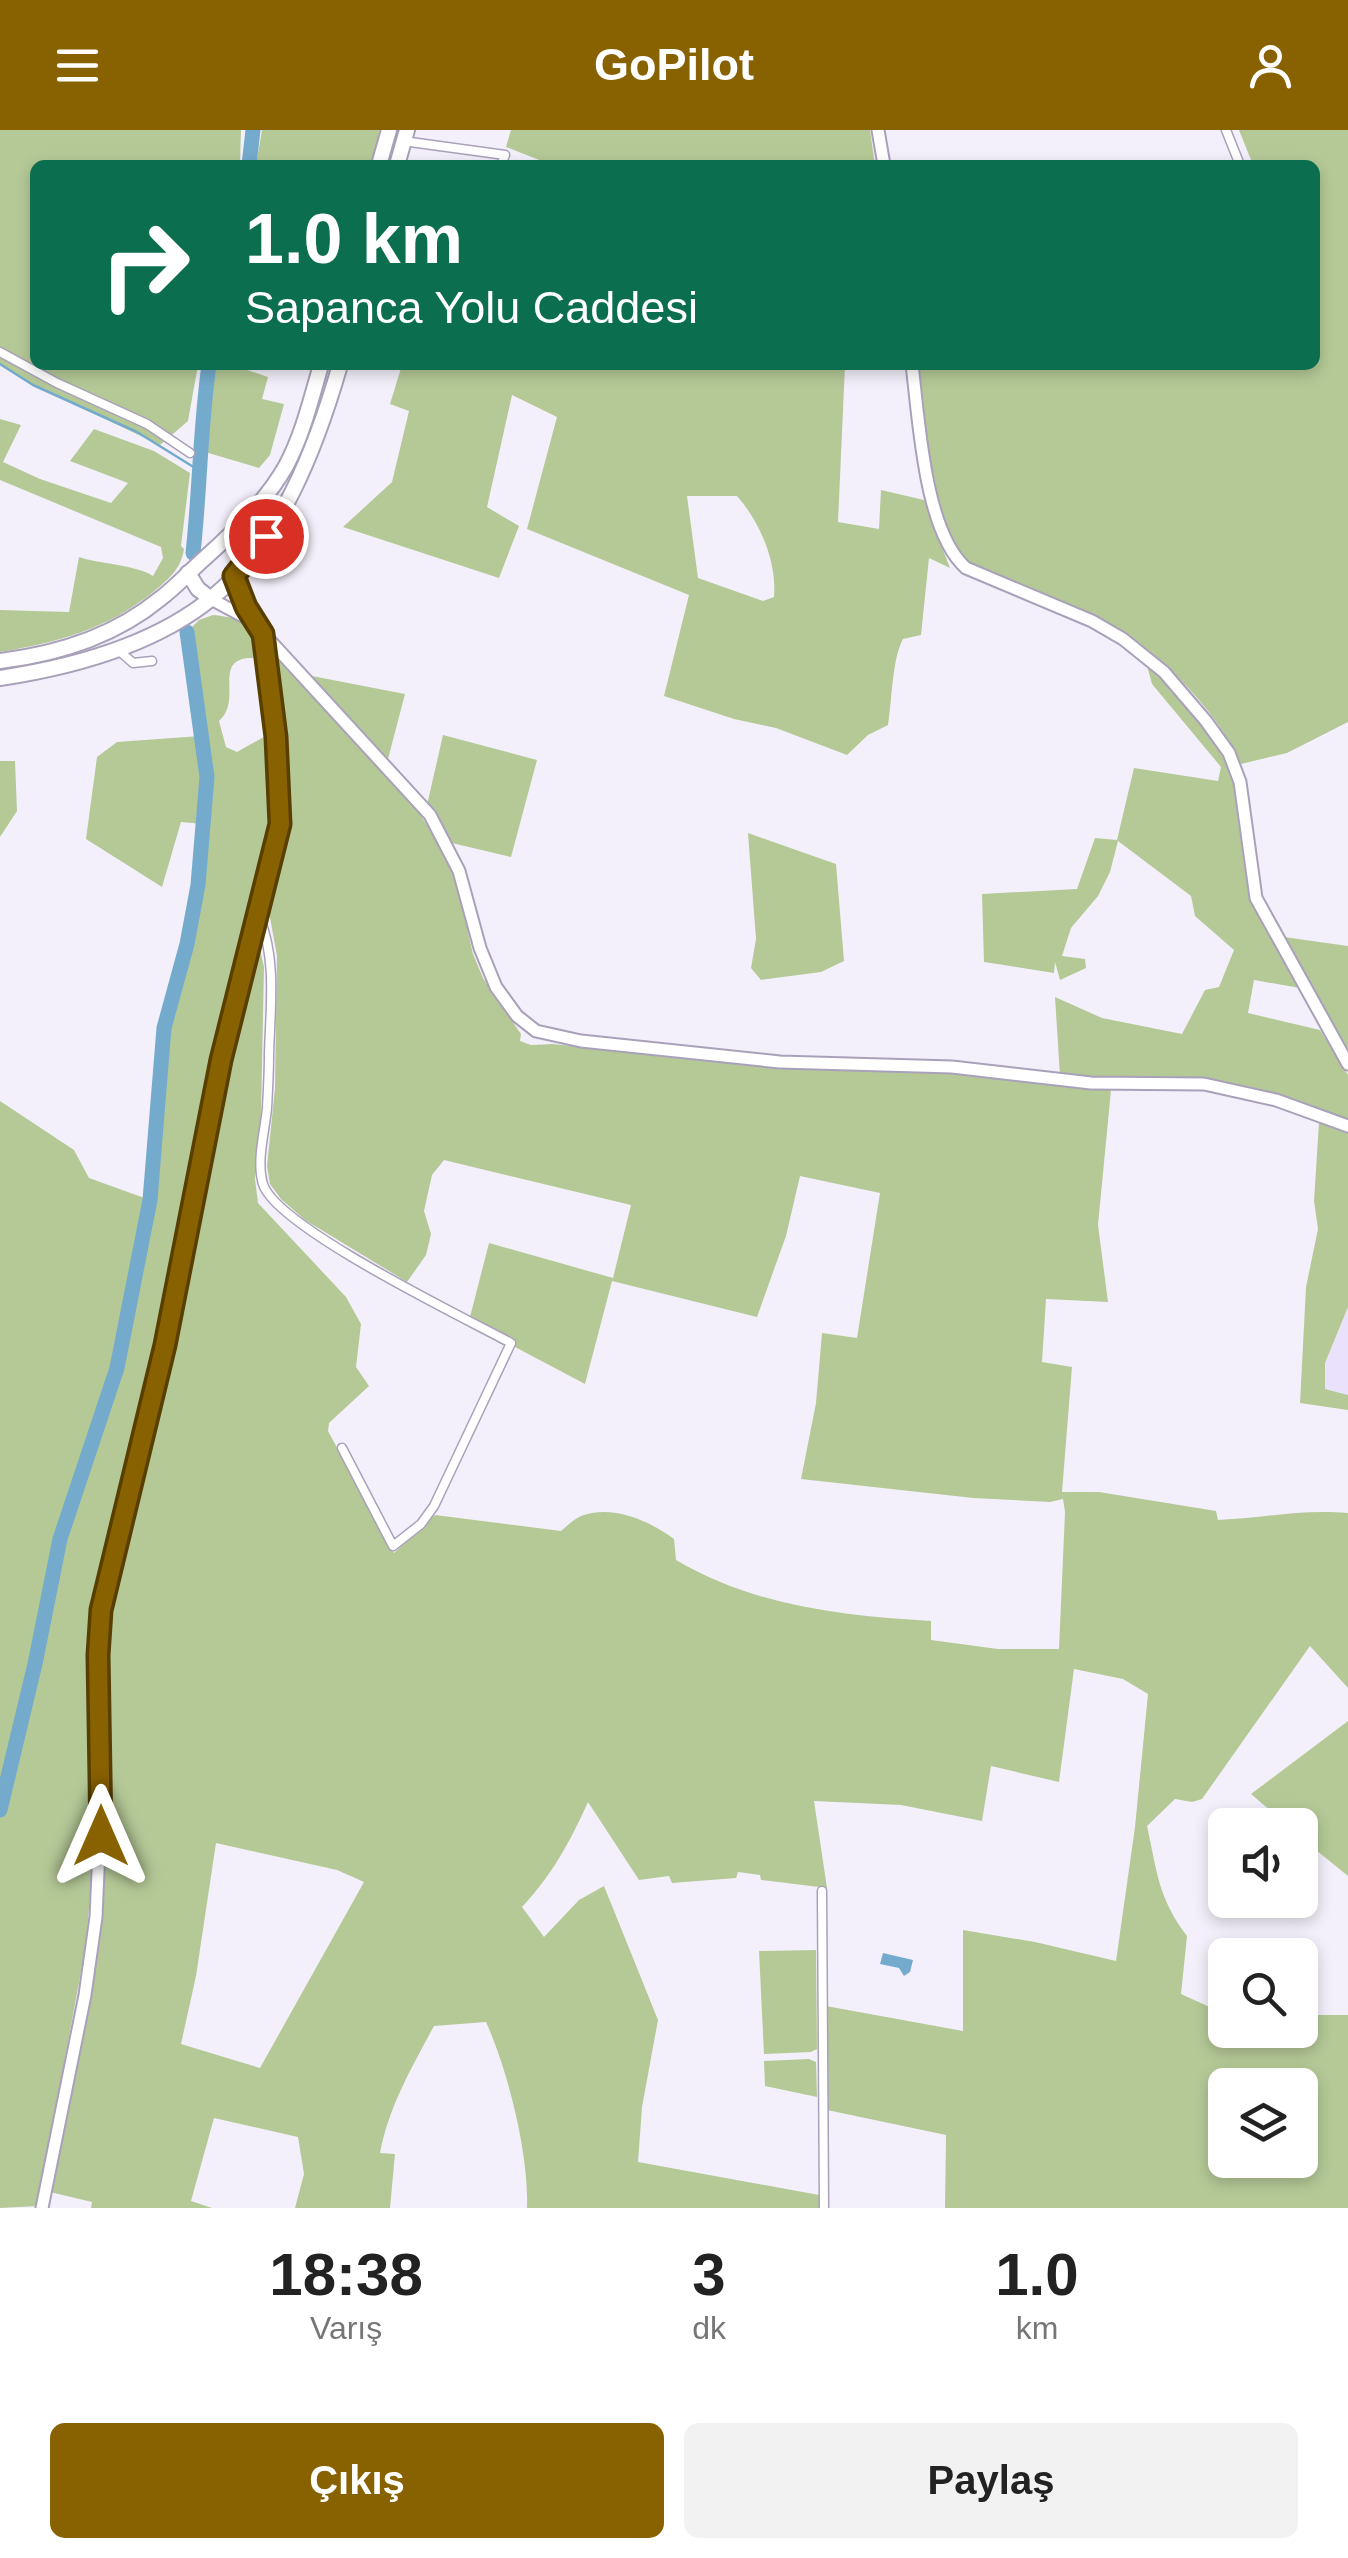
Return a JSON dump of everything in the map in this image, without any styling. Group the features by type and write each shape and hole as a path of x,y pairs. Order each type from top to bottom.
{"highway":[{"path":"380,160 389,130"},
{"path":"398,160 405,136"},
{"path":"0,661 44,654 106,633 160,599 213,551 260,504 287,463 299,438 319,370"},
{"path":"0,678 80,663 165,627 211,599 266,536 303,470 316,443 338,370"},
{"path":"213,551 226,560 234,576"},
{"path":"188,573 198,590 211,599"}],"street":[{"path":"424,144 428,130"},
{"path":"878,130 883,160"},
{"path":"1226,130 1238,160"},
{"path":"405,136 424,144 505,155 504,160"},
{"path":"0,352 30,369"},
{"path":"32,370 136,418 190,453"},
{"path":"913,370 925,470 954,556 966,568 1123,638 1164,672 1229,754 1240,782 1256,898 1348,1064"},
{"path":"42,2208 85,1995 96,1918 102,1804 98,1655 101,1610 150,1416 221,1060 276,850 280,807 276,737 259,628 234,576"},
{"path":"211,599 259,628 430,815 459,871 480,948 496,988 517,1016 536,1031 582,1041 780,1062 952,1067 1090,1083 1204,1084 1276,1100 1348,1126"},
{"path":"116,648 133,662 152,661"},
{"path":"258,914 270,965 267,1108 261,1170 265,1189 280,1207 313,1232 511,1343 434,1506 421,1524 393,1546 342,1448"},
{"path":"822,1891 824,2208"}],"shaded area":[{"path":"1348,1307 1348,1395 1325,1389 1325,1363"}],"green space":[{"path":"0,130 241,130 240,160 30,160 30,370 197,370 188,421 160,445 33,385 0,364"},
{"path":"262,130 380,130 372,160 257,160"},
{"path":"511,130 870,130 874,160 539,160 506,147"},
{"path":"1239,130 1348,130 1348,722 1287,753 1241,764 1214,718 1195,696 1130,637 1084,611 989,574 965,558 954,542 937,495 919,370 1320,370 1320,160 1251,160"},
{"path":"215,370 247,370 268,377 262,399 284,404 270,455 259,468 205,452"},
{"path":"400,370 845,370 838,522 879,529 881,490 924,500 950,568 929,558 921,635 903,639 899,647 888,725 868,735 847,755 776,728 664,696 689,595 527,529 557,417 512,395 487,507 519,526 499,578 343,527 392,482 409,411 390,404","holes":["687,496 737,496 753,518 773,570 774,597 763,601 698,578"]},
{"path":"0,419 21,425 3,462 111,503 128,483 70,461 94,429 154,451 190,473 181,546 184,549 177,568 164,583 136,605 100,625 61,639 0,652 0,610 69,612 79,557 138,569 153,576 163,558 161,547 0,480"},
{"path":"213,615 240,621 253,638 260,658 235,663 226,712 219,721 226,747 237,752 269,734 277,823 228,997 157,1355 96,1598 91,1679 97,1811 86,1944 38,2206 0,2208 0,1101 74,1150 89,1178 150,1200 164,1028 187,944 198,885 203,824 181,822 162,887 86,839 97,757 117,742 200,736 187,632 199,620"},
{"path":"277,659 415,807 443,849 456,880 473,954 483,978 521,1034 520,1041 776,1068 940,1072 1111,1090 1098,1225 1108,1302 1046,1299 1042,1362 1072,1367 1062,1492 1099,1492 1216,1511 1218,1520 1348,1513 1348,1688 1310,1646 1202,1799 1175,1799 1147,1826 1164,1896 1187,1936 1181,1994 1208,2006 1208,2048 1318,2048 1318,2015 1348,2015 1348,2208 945,2208 946,2135 827,2110 826,2006 963,2031 963,1930 1116,1961 1148,1694 1123,1679 1074,1669 1059,1782 991,1766 982,1821 901,1805 814,1801 827,1888 761,1880 760,1875 738,1872 736,1878 672,1883 669,1876 639,1880 588,1802 560,1858 522,1907 544,1937 579,1900 604,1886 658,2020 642,2107 638,2162 819,2195 819,2208 527,2208 525,2163 516,2113 486,2022 434,2026 410,2072 389,2119 380,2153 395,2154 390,2208 295,2208 304,2174 298,2137 214,2118 191,2201 212,2208 91,2208 92,2202 50,2192 89,2004 104,1891 104,1632 108,1607 237,1011 257,937 264,967 261,1114 255,1179 258,1203 346,1297 361,1324 356,1367 369,1386 329,1423 328,1431 394,1553 435,1515 561,1531 581,1516 618,1513 654,1526 674,1539 676,1560 706,1576 768,1598 832,1612 931,1621 931,1640 998,1649 1059,1649 1063,1499 1050,1502 973,1498 801,1479 816,1403 822,1333 857,1338 880,1193 800,1176 786,1236 757,1317 612,1281 585,1384 515,1347 516,1342 470,1317 489,1243 613,1278 631,1205 444,1160 432,1175 424,1211 431,1234 426,1255 407,1282 305,1220 281,1199 270,1184 267,1166 275,1088 277,956 269,912 286,822 272,660","holes":["216,1843 337,1870 364,1882 260,2068 181,2044 196,1976"]},
{"path":"1146,662 1197,717 1231,770 1249,898 1300,988 1254,980 1248,1013 1320,1030 1348,1075 1348,1120 1246,1086 1196,1079 1060,1076 1055,997 1102,1018 1182,1034 1205,990 1219,987 1234,950 1195,916 1191,896 1118,841 1110,872 1098,896 1071,928 1062,956 1085,959 1086,968 1060,980 1055,962 1054,973 984,962 982,894 1077,889 1095,838 1117,840 1134,768 1218,781 1221,767 1152,684"},
{"path":"312,676 405,694 388,759"},
{"path":"443,735 537,760 511,857 452,843 427,805"},
{"path":"0,761 15,761 17,811 0,837"},
{"path":"748,833 836,864 844,961 821,972 761,980 751,968 756,939"},
{"path":"1284,937 1348,946 1348,1054"},
{"path":"1319,1122 1348,1132 1348,1307 1325,1363 1325,1389 1348,1395 1348,1410 1300,1403 1306,1287 1318,1229 1314,1201"},
{"path":"1348,1721 1348,1876 1318,1852 1318,1808 1267,1808 1251,1794"},
{"path":"816,1950 817,2049 764,2054 759,1951"},
{"path":"764,2061 816,2062 817,2097 765,2086"}],"water":[{"path":"883,1953 913,1960 910,1972 904,1976 899,1968 880,1964"}],"waterway":[{"path":"250,160 253,130"},
{"path":"0,364 33,385 137,432 200,471"},
{"path":"193,553 208,370"},
{"path":"0,1810 60,1539 117,1368 150,1200 164,1028 198,885 207,777 187,632"}],"route":[{"path":"101,1836 101,1610 165,1345 221,1060 280,824 276,737 263,634 246,607 234,576 266,536"}]}
